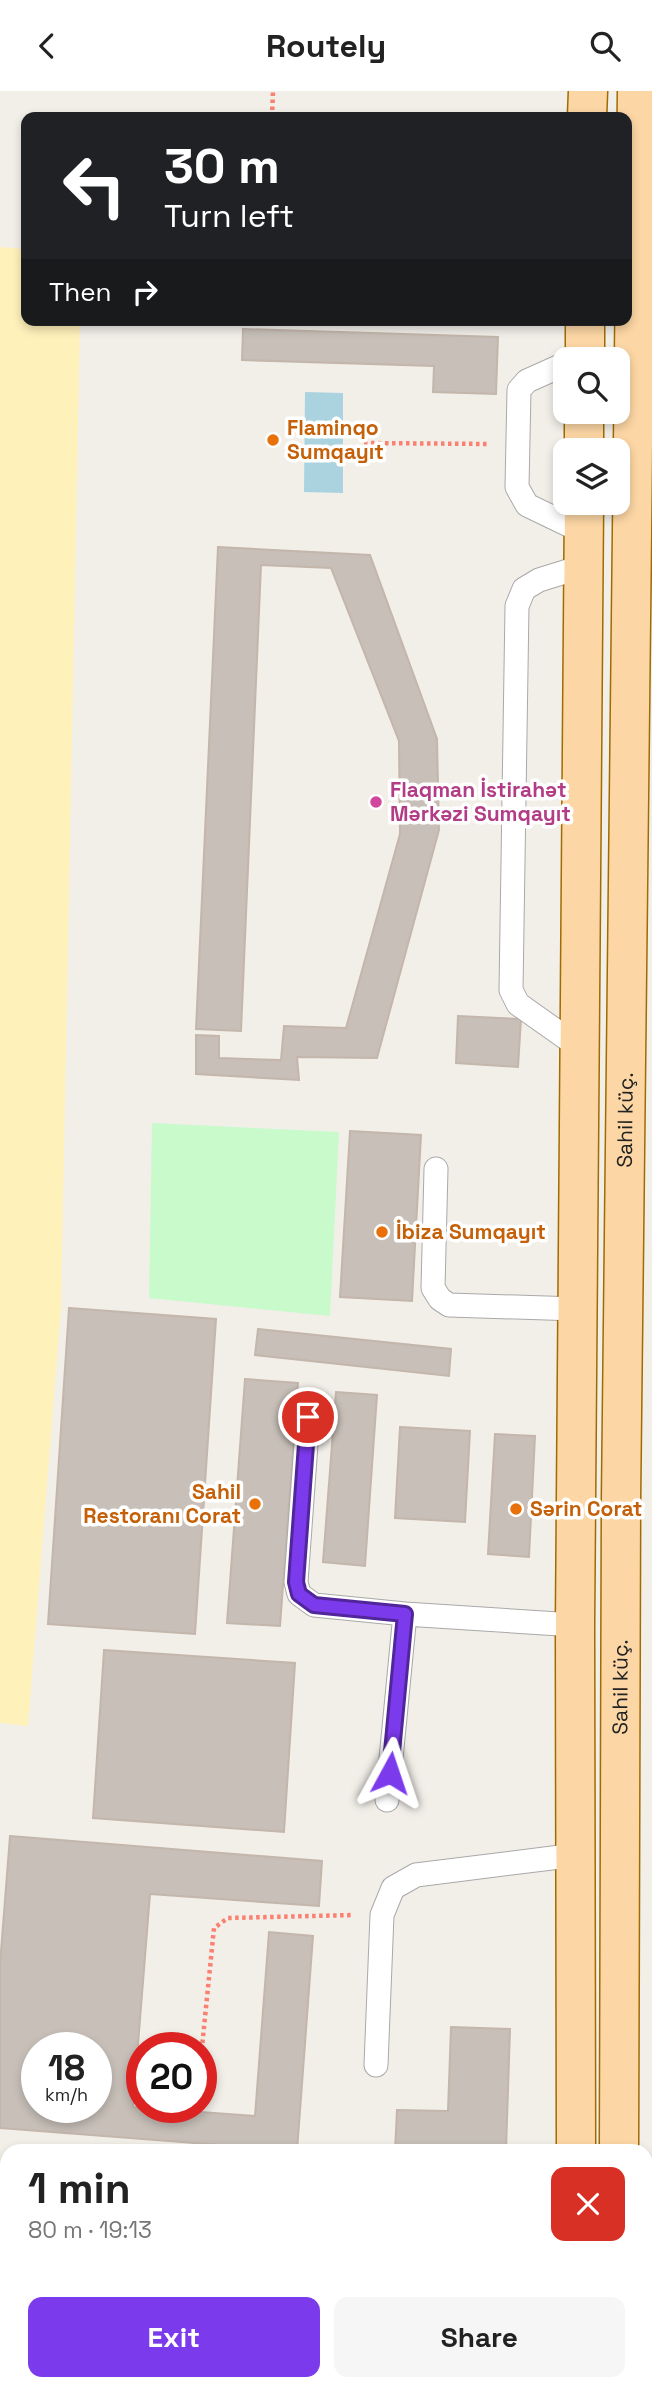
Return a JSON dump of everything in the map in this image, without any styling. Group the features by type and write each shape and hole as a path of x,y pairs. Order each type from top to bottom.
{"main road":[{"path":"587,112 588,91"},
{"name":"Sahil küç.","path":"619,2144 621,1501 637,91"},
{"path":"576,2144 575,1625 583,533"}],"lane":[{"path":"553,366 527,381 519,390 517,487 527,505 583,533 540,580 524,589 517,606 511,990 518,1004 579,1047"},
{"path":"436,1169 433,1288 440,1299 449,1305 577,1309"},
{"path":"308,1417 296,1582 299,1594 314,1605 575,1625"},
{"path":"387,1800 405,1614"},
{"path":"376,2065 382,1915 393,1888 416,1875 576,1856"}],"path":[{"path":"272,112 273,91"},
{"path":"364,443 518,445"},
{"path":"204,2032 214,1928 228,1918 382,1915"}],"sand":[{"path":"0,247 21,249 21,326 80,326 61,1308 28,1726 0,1723"}],"green space":[{"path":"152,1123 339,1132 330,1316 149,1298"}],"water":[{"path":"305,392 343,393 343,493 304,492"}],"building":[{"path":"243,329 498,337 496,394 433,392 434,366 242,360"},
{"path":"218,547 370,555 437,739 439,830 377,1058 297,1057 299,1080 196,1074 196,1035 219,1036 219,1058 281,1060 284,1026 346,1028 400,834 399,741 331,568 261,565 241,1031 196,1029"},
{"path":"458,1016 521,1019 518,1067 456,1063"},
{"path":"350,1131 421,1135 412,1301 340,1297"},
{"path":"69,1308 216,1319 195,1634 48,1624"},
{"path":"258,1329 451,1349 449,1376 255,1355"},
{"path":"245,1379 298,1383 280,1626 227,1623"},
{"path":"336,1392 377,1395 365,1566 323,1562"},
{"path":"400,1427 470,1431 465,1522 395,1518"},
{"path":"495,1434 535,1436 529,1557 488,1554"},
{"path":"104,1650 295,1663 284,1832 93,1818"},
{"path":"10,1836 322,1861 319,1906 150,1894 139,2032 126,2032 126,2123 217,2123 217,2113 255,2116 269,1932 313,1936 298,2144 207,2144 0,2128 0,1964"},
{"path":"451,2027 510,2029 506,2144 395,2144 397,2110 448,2111"}],"place":[{"name":"Flaminqo Sumqayıt","path":"273,440"},
{"name":"Flaqman İstirahət Mərkəzi Sumqayıt","path":"376,802"},
{"name":"İbiza Sumqayıt","path":"382,1232"},
{"name":"Sahil Restoranı Corat","path":"255,1504"},
{"name":"Sərin Corat","path":"516,1509"}],"route":[{"path":"308,1417 296,1582 299,1594 314,1605 405,1614 390,1773"}]}
